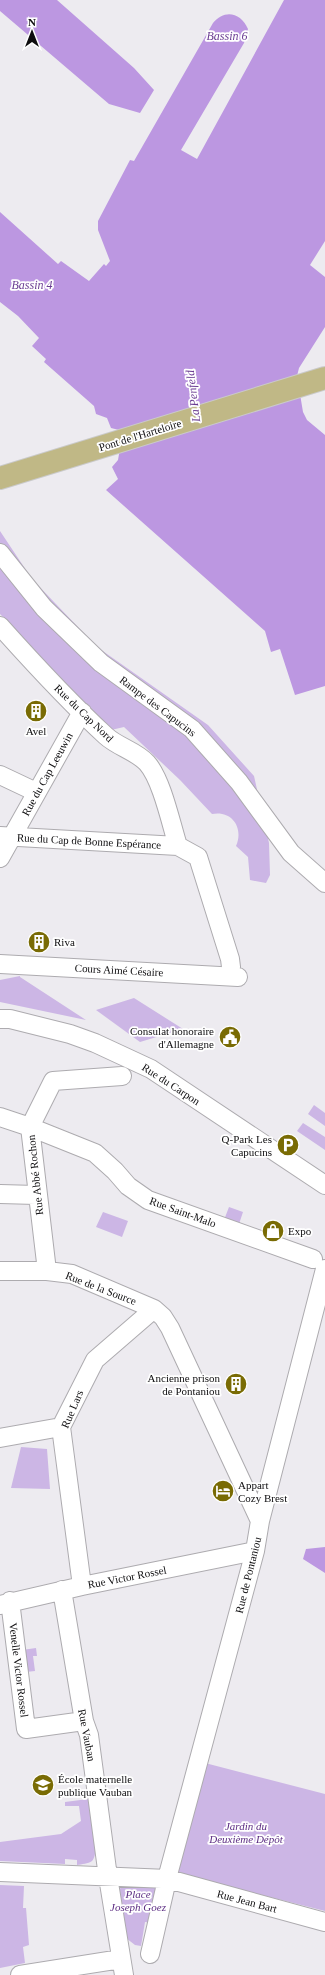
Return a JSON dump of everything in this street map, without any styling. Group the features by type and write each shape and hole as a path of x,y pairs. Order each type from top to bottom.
{"main road":[{"name":"Pont de l'Harteloire","path":"0,478 325,378"}],"street":[{"name":"Rampe des Capucins","path":"0,553 44,608 101,663 192,729 239,782 291,853 325,882"},
{"name":"Rue du Cap Nord","path":"0,626 49,680 117,745 147,763 157,781 178,846"},
{"name":"Rue du Cap Leeuwin","path":"0,858 6,836 36,792 82,712"},
{"path":"0,775 36,792"},
{"name":"Rue du Cap de Bonne Espérance","path":"6,836 178,846"},
{"name":"Cours Aimé Césaire","path":"0,964 234,972 198,857 178,846"},
{"name":"Rue du Carpon","path":"0,1018 10,1019 70,1034 95,1043 152,1069 325,1185"},
{"name":"Rue Abbé Rochon","path":"47,1271 36,1194 30,1127 53,1081 122,1076"},
{"name":"Rue Saint-Malo","path":"0,1117 30,1127 95,1153 140,1195 319,1264"},
{"path":"0,1194 36,1194"},
{"name":"Rue de Pontaniou","path":"168,1879 255,1551 260,1521 301,1363 319,1264"},
{"name":"Rue de la Source","path":"0,1271 47,1271 72,1274 154,1309"},
{"path":"154,1309 170,1328 260,1521"},
{"name":"Rue Lars","path":"82,1586 61,1427 95,1360 154,1309"},
{"path":"0,1438 61,1427"},
{"name":"Rue Victor Rossel","path":"5,1603 255,1551"},
{"name":"Rue Vauban","path":"62,1590 84,1721 89,1735 108,1877 123,1967"},
{"name":"Venelle Victor Rossel","path":"5,1603 16,1649 26,1729 84,1721"},
{"path":"0,1872 168,1879 150,1954"},
{"name":"Rue Jean Bart","path":"168,1879 325,1922"},
{"path":"20,1975 123,1967"}],"green space":[{"path":"0,531 32,579 97,647 208,725 254,776 269,843 270,875 266,883 250,880 248,857 236,846 238,833 234,822 225,815 219,813 212,814 180,780 124,727 111,730 0,614"},
{"path":"20,976 86,1020 0,1002 0,980"},
{"path":"134,998 183,1029 140,1042 96,1010"},
{"path":"314,1105 325,1113 325,1126 308,1114"},
{"path":"303,1123 325,1137 325,1150 297,1131"},
{"path":"229,1207 243,1212 239,1224 224,1220"},
{"path":"103,1212 128,1221 122,1237 96,1227"},
{"path":"21,1447 47,1449 50,1489 11,1488"},
{"path":"36,1648 37,1656 33,1656 35,1671 26,1672 22,1650"},
{"name":"Jardin du Deuxième Dépôt","path":"205,1763 325,1794 325,1911 176,1873"},
{"path":"88,1799 95,1841 94,1856 92,1861 77,1865 77,1860 65,1859 65,1864 0,1861 0,1842 61,1834 81,1821 79,1806 65,1806 65,1802"},
{"name":"Place Joseph Goez","path":"123,1884 161,1885 152,1923 145,1922 141,1946 135,1945 126,1938 118,1892"},
{"path":"0,1885 24,1886 23,1908 26,1908 29,1945 23,1947 25,1963 0,1968"}],"water":[{"path":"0,0 57,0 134,68 154,90 140,113 109,104 0,11"},
{"path":"284,0 325,0 325,327 299,368 297,376 303,412 307,420 325,435 325,686 295,695 280,649 271,652 265,631 106,490 118,479 112,467 118,460 123,431 111,428 107,418 96,414 94,406 44,362 46,359 32,346 39,338 18,316 0,302 0,212 58,264 61,261 89,281 104,264 106,266 110,261 98,230 98,221 130,160 134,161 213,23 222,16 232,14 241,19 248,29 244,43 181,150 197,159"},
{"path":"325,1547 325,1573 303,1559 306,1549"}],"pier":[{"path":"325,241 325,277 310,265"}],"place":[{"name":"Avel","path":"36,711"},
{"name":"Riva","path":"39,942"},
{"name":"Consulat honoraire d'Allemagne","path":"230,1037"},
{"name":"Q-Park Les Capucins","path":"288,1145"},
{"name":"Expo","path":"273,1231"},
{"name":"Ancienne prison de Pontaniou","path":"236,1384"},
{"name":"Appart Cozy Brest","path":"223,1491"},
{"name":"École maternelle publique Vauban","path":"43,1785"}],"water label":[{"name":"Bassin 6","path":"227,36"},
{"name":"Bassin 4","path":"32,285"},
{"name":"La Penfeld","path":"193,396"}]}
